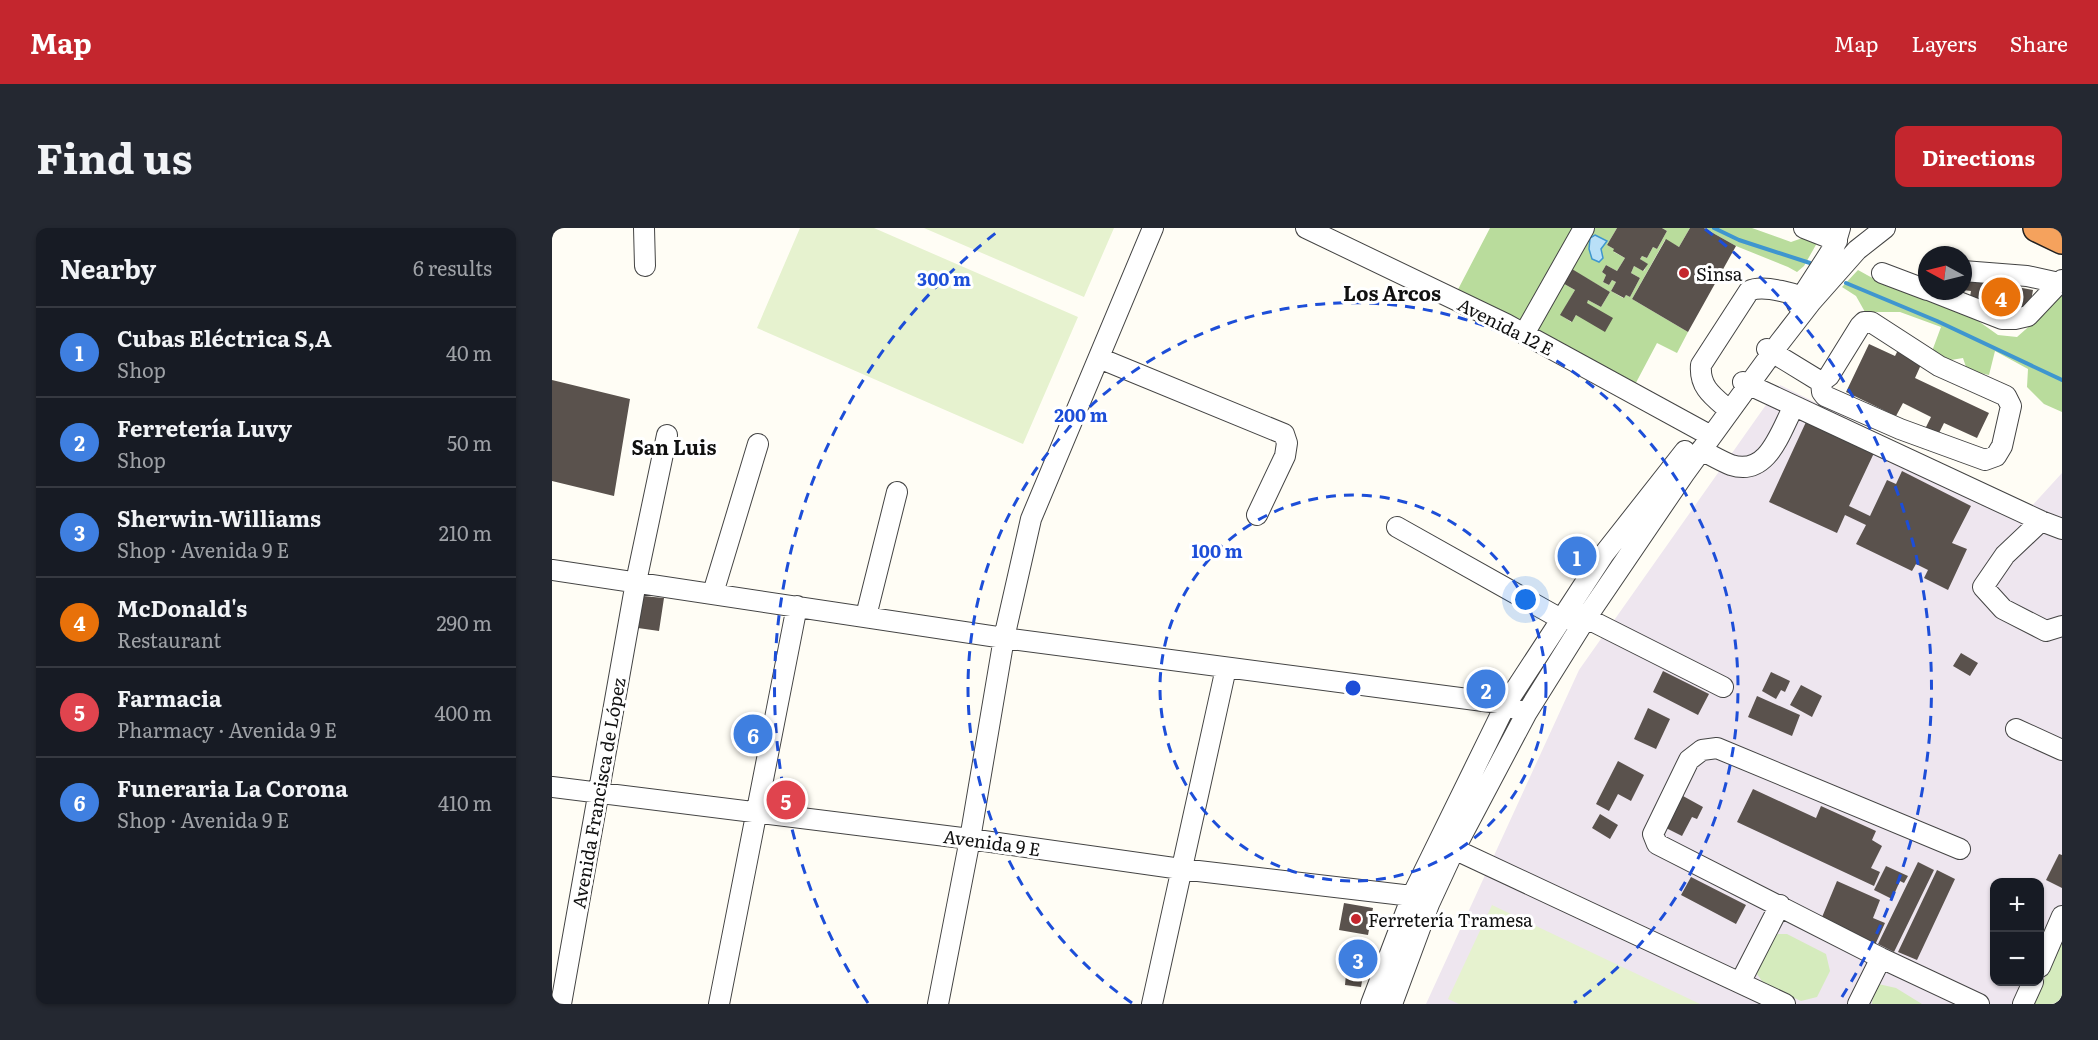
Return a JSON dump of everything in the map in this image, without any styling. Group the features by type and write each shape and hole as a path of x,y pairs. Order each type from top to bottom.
{"highway":[{"path":"2038,228 2062,240"}],"street":[{"path":"644,228 645,266"},
{"path":"938,1004 970,839 1004,638 1031,519 1153,228"},
{"name":"Avenida 12 E","path":"1306,228 1524,334 1705,439 1734,466 1751,467 1765,459 1794,406"},
{"path":"1524,334 1584,228"},
{"path":"1807,299 1857,250 1885,228"},
{"path":"1371,1004 1412,896 1446,846 1586,618 1705,439 1807,299 1838,234 1811,229"},
{"path":"1972,272 2027,276 2061,282"},
{"path":"1882,273 1918,286"},
{"path":"1955,300 2002,318 2016,320 2028,316 2061,282"},
{"path":"1727,409 1704,385 1700,376 1701,365 1749,291 1756,287 1807,299"},
{"path":"1864,322 1871,322 1939,366 2006,396 2011,406 2002,446 1996,456 1984,460 1900,429 1825,396 1821,382 1829,376 1864,322"},
{"path":"1770,351 1821,382"},
{"path":"1099,358 1284,434 1287,443 1284,456 1257,515"},
{"path":"1746,384 2062,529"},
{"name":"Avenida Francisca de López","path":"563,1003 636,582 667,435"},
{"path":"1392,1004 1429,904 1446,846 1506,704 1604,554 1705,439"},
{"path":"713,593 758,444"},
{"path":"866,616 897,492"},
{"path":"2041,521 2005,555 1983,587 2003,609 2046,631 2062,626"},
{"path":"1397,527 1561,619 1586,618 1723,687"},
{"path":"552,570 1004,638 1506,704 1526,714"},
{"path":"718,1004 797,606"},
{"path":"1152,1004 1226,668"},
{"path":"2016,729 2062,750"},
{"path":"1959,849 1717,748 1702,750 1689,760 1653,834 1657,844 1881,958 1979,1004"},
{"name":"Avenida 9 E","path":"552,787 970,839 1181,869 1412,896 1429,904"},
{"path":"1446,846 1785,1004"},
{"path":"1740,983 1780,905"},
{"path":"2044,958 2062,916"},
{"path":"1858,1004 1881,958"},
{"path":"2023,1004 2031,986"}],"shaded area":[{"path":"1780,385 2030,508 2062,473 2062,1004 1426,1004 1579,670"}],"green space":[{"path":"800,228 874,228 1078,317 1023,444 757,328"},
{"path":"924,228 1114,228 1084,297"},
{"path":"1490,228 1617,228 1607,245 1625,258 1617,271 1606,265 1602,272 1606,275 1603,282 1609,285 1612,280 1616,282 1611,291 1623,298 1626,295 1630,297 1640,278 1631,273 1634,266 1644,271 1647,264 1640,259 1642,256 1647,258 1653,247 1657,249 1667,231 1662,228 1690,228 1679,247 1665,240 1632,299 1688,332 1677,353 1657,343 1630,394 1453,299","holes":["1567,267 1610,292 1601,307 1588,300 1571,322 1561,315 1575,290 1559,281"]},
{"path":"1704,228 1752,228 1791,242 1811,235 1817,243 1804,266 1797,272 1736,246"},
{"path":"1858,270 1876,280 1904,287 1918,294 1918,300 1931,300 1954,311 1967,313 1998,335 2017,337 2062,294 2062,412 2044,404 2027,387 2028,369 1995,351 1989,375 1967,370 1963,358 1945,361 1931,354 1941,327 1900,312 1865,312 1856,296 1842,287"},
{"path":"1492,905 1700,1004 1459,1004 1448,999"},
{"path":"1778,934 1787,934 1826,954 1830,971 1817,997 1801,1001 1764,984 1757,974 1757,968 1773,937"},
{"path":"2062,939 2062,1004 2033,1004 2041,986 2044,986 2044,979"},
{"path":"1874,983 1896,988 1922,1004 1872,1004"}],"water":[{"path":"1595,235 1607,241 1601,249 1603,258 1599,262 1592,259 1589,249 1590,238"}],"building":[{"path":"1617,228 1662,228 1667,231 1657,249 1653,247 1647,258 1642,256 1640,259 1648,264 1643,271 1634,266 1631,273 1640,278 1630,297 1626,295 1624,298 1611,291 1616,282 1612,280 1609,285 1603,282 1606,275 1602,272 1606,265 1617,271 1625,258 1607,245"},
{"name":"Sinsa","path":"1690,228 1704,228 1736,246 1688,332 1632,299 1666,239 1679,247"},
{"path":"1567,266 1610,292 1601,307 1588,300 1587,303 1613,318 1605,332 1576,315 1572,322 1560,315 1575,290 1559,281"},
{"path":"1972,279 2033,290 2029,313 1969,302 1972,300"},
{"path":"1869,344 1895,356 1900,346 1924,358 1915,378 1989,413 1977,438 1944,423 1938,435 1925,429 1931,417 1903,403 1896,416 1846,392"},
{"path":"552,380 630,399 614,496 552,481"},
{"path":"1806,422 1874,453 1849,506 1870,516 1887,480 1896,484 1902,471 1971,506 1952,543 1967,549 1948,590 1924,578 1928,570 1916,564 1912,571 1856,544 1866,525 1845,515 1837,533 1769,502"},
{"path":"1568,539 1596,555 1585,573 1558,556"},
{"path":"643,596 664,598 659,631 638,628"},
{"path":"1961,653 1978,663 1970,676 1953,666"},
{"path":"1663,671 1709,694 1698,715 1653,692"},
{"path":"1771,672 1790,681 1785,692 1781,690 1776,699 1762,691"},
{"path":"1481,680 1496,686 1491,698 1476,692"},
{"path":"1801,685 1822,696 1812,717 1790,705"},
{"path":"1757,696 1800,715 1792,736 1748,717"},
{"path":"1648,708 1670,719 1656,749 1634,739"},
{"path":"742,725 765,728 763,743 740,739"},
{"path":"1618,761 1644,775 1631,801 1618,794 1609,811 1596,804"},
{"path":"1753,789 1816,818 1821,806 1876,831 1872,840 1882,846 1871,868 1880,872 1874,886 1737,822"},
{"path":"773,793 801,798 799,807 772,803"},
{"path":"1683,796 1703,807 1697,819 1692,817 1682,836 1666,828"},
{"path":"1600,814 1618,825 1610,839 1592,828"},
{"path":"2059,854 2062,855 2062,888 2046,880"},
{"path":"1918,862 1934,870 1894,952 1878,944"},
{"path":"1886,866 1908,876 1904,883 1900,881 1892,899 1874,890"},
{"path":"1937,870 1955,879 1917,960 1898,952"},
{"path":"1691,877 1746,905 1736,924 1681,895"},
{"path":"1837,881 1880,900 1873,918 1885,923 1875,945 1820,922"},
{"name":"Ferretería Tramesa","path":"1344,903 1373,908 1368,935 1339,930"},
{"path":"1351,953 1367,956 1366,966 1349,962"},
{"path":"1346,974 1363,976 1361,987 1345,985"}],"waterway":[{"path":"1714,228 1739,240 1810,263"},
{"path":"1846,283 1937,321 2062,380"}],"place":[{"name":"Sinsa","path":"1684,273"},
{"name":"McDonald's","path":"2001,297"},
{"name":"Cubas Eléctrica S,A","path":"1577,556"},
{"name":"Ferretería Luvy","path":"1486,689"},
{"name":"Funeraria La Corona","path":"753,734"},
{"name":"Farmacia","path":"786,800"},
{"name":"Ferretería Tramesa","path":"1356,919"},
{"name":"Sherwin-Williams","path":"1358,959"}],"district":[{"name":"Los Arcos","path":"1392,292"},
{"name":"San Luis","path":"674,446"}]}
